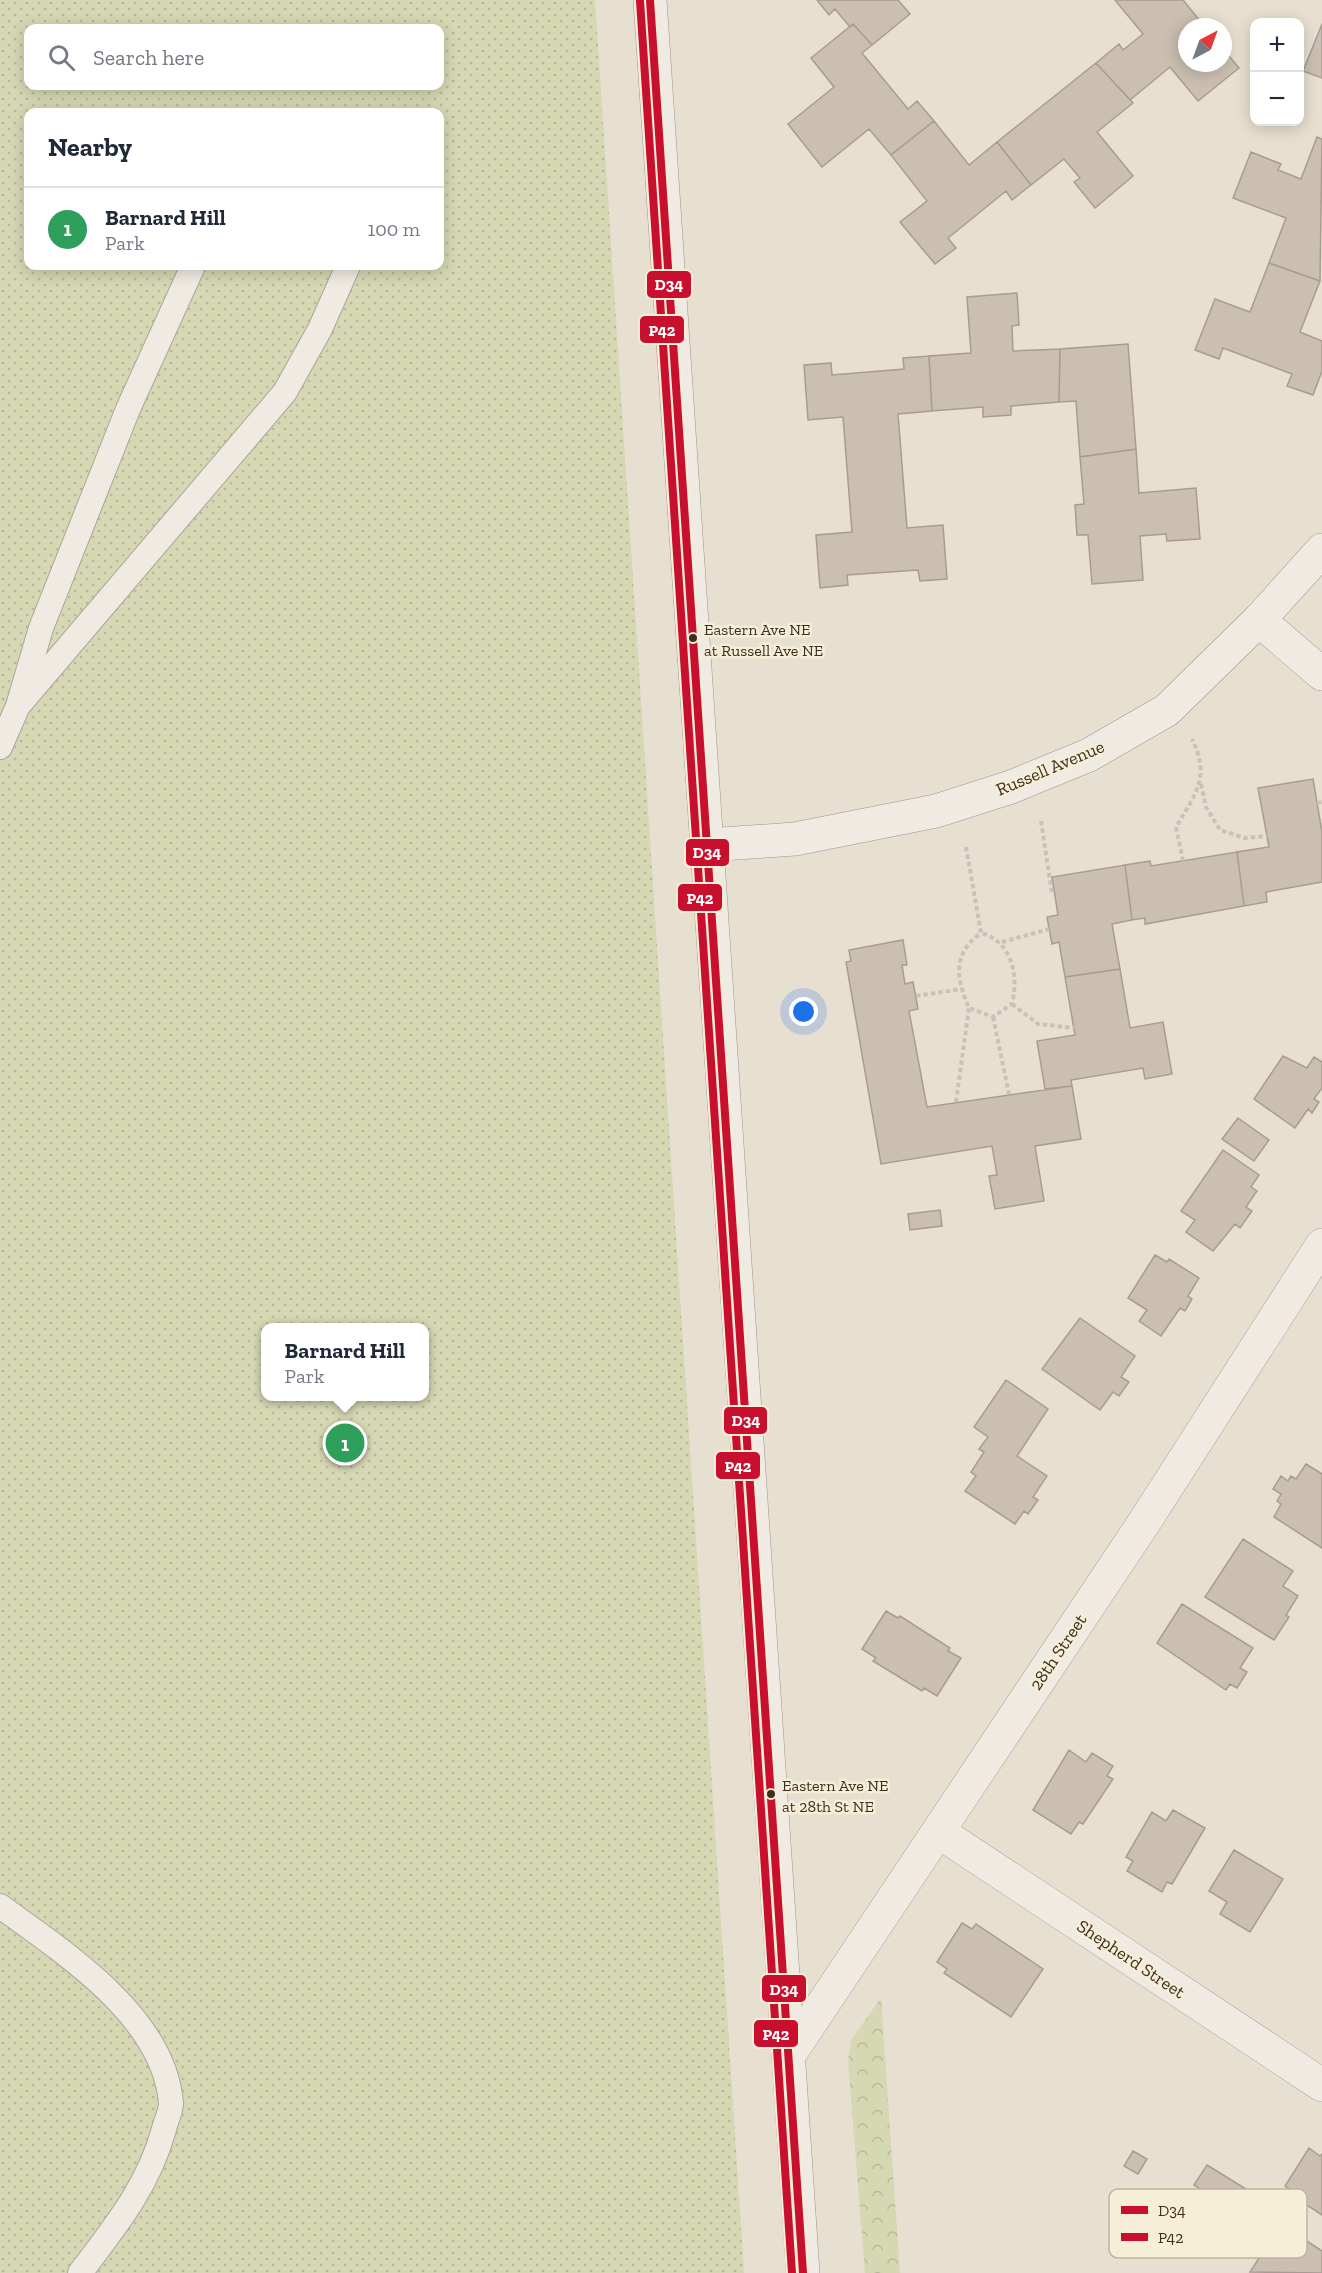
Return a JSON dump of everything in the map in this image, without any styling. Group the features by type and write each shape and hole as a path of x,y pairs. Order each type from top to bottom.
{"main road":[{"path":"650,0 803,2273"},
{"name":"Russell Avenue","path":"708,845 795,838 936,811 1011,788 1089,755 1167,710 1259,620 1322,550"},
{"path":"1259,620 1322,674"},
{"name":"28th Street","path":"789,2055 1147,1518 1322,1245"},
{"name":"Shepherd Street","path":"939,1832 1322,2085"}],"lane":[{"path":"0,747 18,706 41,628 128,409 191,270"},
{"path":"18,706 285,392 320,329 346,270"},
{"path":"0,1906 81,1965 144,2030 160,2060 171,2104 154,2163 131,2206 80,2273"}],"path":[{"path":"1192,739 1198,752 1206,807 1220,830 1245,838 1267,836"},
{"path":"1184,861 1176,828 1201,783"},
{"path":"1041,821 1052,893 1054,892"},
{"path":"966,847 981,933"},
{"path":"981,933 1002,942 1049,929"},
{"path":"956,1102 969,1008 961,989 960,959 964,948 981,933"},
{"path":"993,1017 1012,1004 1015,993 1009,957 1002,942"},
{"path":"916,996 961,989"},
{"path":"1012,1004 1038,1024 1074,1028"},
{"path":"969,1008 993,1017"},
{"path":"993,1017 1009,1094"}],"green space":[{"path":"0,0 595,0 744,2273 0,2273"},
{"path":"881,1998 900,2273 865,2273 848,2061 851,2040"}],"building":[{"path":"817,0 898,0 910,14 872,45 853,24 850,27 835,9 829,15"},
{"path":"1115,0 1183,0 1198,18 1178,18 1178,72 1232,72 1232,60 1239,68 1198,101 1170,67 1130,100 1096,63 1119,44 1123,50 1143,34"},
{"path":"853,24 872,45 862,53 908,109 917,101 934,121 891,155 869,129 822,167 788,124 834,87 811,58"},
{"path":"1322,24 1322,78 1304,71"},
{"path":"1096,63 1133,103 1097,132 1133,176 1095,208 1074,182 1080,178 1064,159 1031,185 997,142"},
{"path":"934,121 969,165 997,142 1031,185 1012,200 1006,191 948,238 956,248 935,264 900,222 927,201 891,155"},
{"path":"1317,137 1322,139 1320,281 1269,263 1286,218 1233,198 1251,152 1281,164 1278,170 1301,179"},
{"path":"1269,263 1320,281 1300,332 1322,341 1322,371 1313,395 1287,386 1292,374 1223,348 1219,359 1195,350 1215,299 1250,312"},
{"path":"1017,293 1019,325 1012,326 1013,351 1060,349 1059,402 1011,406 1011,415 983,417 983,407 932,411 929,356 971,353 967,297"},
{"path":"1128,344 1136,449 1080,457 1076,401 1059,402 1060,349"},
{"path":"929,356 932,411 898,414 907,528 943,525 947,579 920,581 918,570 847,575 848,585 820,588 816,535 852,532 843,417 808,420 804,365 831,363 832,375 904,369 903,358"},
{"path":"1136,449 1139,493 1196,488 1200,539 1167,541 1166,534 1140,536 1143,580 1092,584 1088,535 1077,535 1075,505 1084,504 1080,457"},
{"path":"1313,779 1322,832 1322,882 1266,892 1267,902 1244,906 1237,852 1269,847 1258,788"},
{"path":"1237,852 1244,906 1145,924 1145,918 1132,920 1125,865 1150,861 1151,866"},
{"path":"1125,865 1132,920 1112,924 1120,969 1065,977 1059,942 1052,944 1047,917 1058,915 1052,877"},
{"path":"903,940 907,965 902,965 905,984 913,982 918,1009 909,1011 927,1107 1072,1086 1081,1139 1035,1146 1044,1201 995,1209 989,1176 997,1175 992,1146 881,1164 846,962 851,961 849,950"},
{"path":"1120,969 1130,1028 1163,1022 1172,1074 1145,1079 1143,1068 1071,1080 1072,1086 1045,1089 1037,1041 1075,1035 1065,977"},
{"path":"1283,1056 1307,1068 1314,1057 1322,1062 1322,1088 1314,1099 1319,1102 1312,1113 1308,1109 1295,1128 1254,1099"},
{"path":"1238,1118 1269,1140 1254,1161 1222,1139"},
{"path":"1223,1150 1259,1175 1251,1187 1257,1191 1246,1207 1252,1211 1240,1228 1235,1224 1213,1251 1186,1232 1195,1220 1181,1211"},
{"path":"940,1210 942,1226 910,1230 908,1214"},
{"path":"1155,1255 1167,1262 1169,1259 1199,1278 1188,1296 1192,1299 1185,1311 1180,1308 1161,1336 1139,1321 1147,1310 1128,1298"},
{"path":"1080,1318 1135,1356 1121,1377 1129,1382 1119,1396 1113,1392 1100,1410 1042,1369"},
{"path":"1006,1380 1048,1409 1017,1456 1047,1476 1033,1497 1038,1500 1028,1514 1024,1511 1015,1524 965,1491 976,1476 971,1472 984,1452 979,1449 988,1437 974,1427"},
{"path":"1306,1464 1322,1474 1322,1548 1274,1517 1281,1504 1277,1501 1281,1494 1273,1489 1281,1476 1288,1481 1291,1476 1296,1479"},
{"path":"1243,1539 1293,1571 1283,1586 1298,1596 1286,1615 1289,1617 1274,1640 1205,1597"},
{"path":"1182,1604 1253,1648 1240,1668 1247,1672 1237,1688 1230,1684 1226,1690 1157,1643"},
{"path":"886,1611 898,1618 900,1616 950,1648 948,1651 961,1658 937,1696 924,1688 922,1691 873,1661 876,1658 862,1649"},
{"path":"1069,1750 1086,1762 1092,1753 1113,1766 1107,1776 1113,1779 1083,1824 1079,1822 1071,1834 1033,1810"},
{"path":"1173,1810 1205,1828 1172,1884 1167,1882 1162,1892 1127,1871 1133,1861 1126,1857 1152,1812 1166,1821"},
{"path":"1234,1850 1283,1879 1250,1932 1220,1914 1227,1902 1209,1891"},
{"path":"962,1923 972,1929 976,1924 1043,1969 1011,2017 944,1973 947,1969 937,1962"},
{"path":"1309,2148 1320,2156 1322,2154 1322,2215 1307,2205 1307,2189 1290,2189 1285,2186"},
{"path":"1133,2151 1147,2159 1138,2174 1124,2166"},
{"path":"1207,2165 1246,2189 1200,2189 1194,2185"},
{"path":"1307,2241 1322,2251 1322,2273 1250,2272 1259,2258 1307,2258"}],"transit line":[{"name":"D34","path":"650,0 803,2273"},
{"name":"P42","path":"640,1 792,2273"}],"place":[{"name":"Eastern Ave NE at Russell Ave NE","path":"693,638"},
{"name":"Barnard Hill","path":"345,1443"},
{"name":"Eastern Ave NE at 28th St NE","path":"771,1794"}]}
